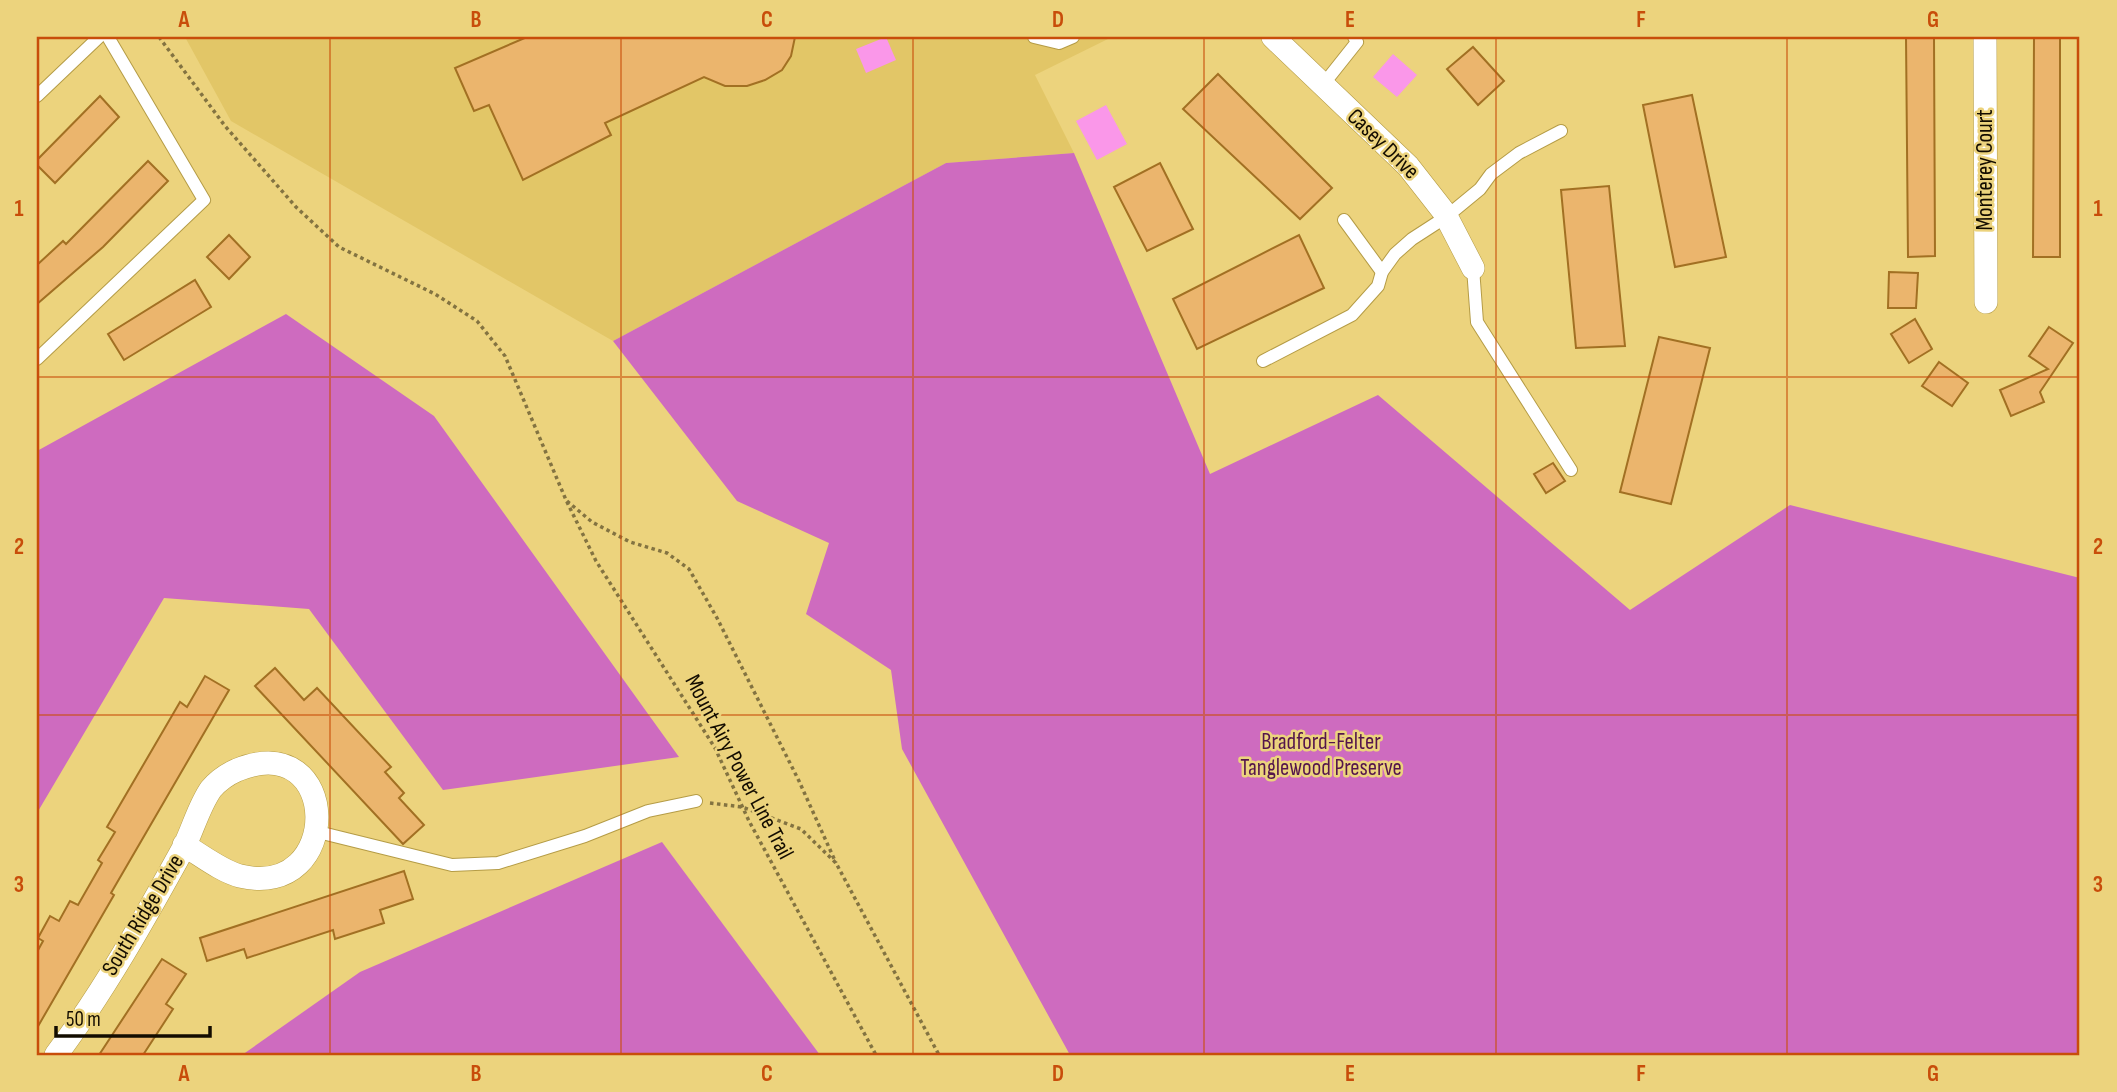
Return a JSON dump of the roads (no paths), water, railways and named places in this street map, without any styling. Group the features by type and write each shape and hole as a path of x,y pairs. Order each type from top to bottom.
{"street":[{"name":"Casey Drive","path":"1273,37 1408,166 1446,217 1473,268"},
{"name":"Monterey Court","path":"1985,37 1986,302"},
{"name":"South Ridge Drive","path":"56,1055 141,922 212,788 230,773 253,763 282,766 306,780 318,807 318,832 305,856 284,874 261,878 238,876 184,845"}],"lane":[{"path":"37,96 99,37"},
{"path":"37,359 204,200 108,37"},
{"path":"1034,37 1059,43 1073,37"},
{"path":"1322,86 1357,42 1354,37"},
{"path":"1263,361 1352,315 1378,286 1382,272 1395,254 1412,239 1446,217 1480,189 1491,174 1519,153 1561,131"},
{"path":"1344,220 1382,272"},
{"path":"1473,268 1477,322 1571,470"},
{"path":"318,832 452,864 498,863 585,836 648,811 696,801"}],"park label":[{"name":"Bradford-Felter Tanglewood Preserve","path":"1321,755"}]}
